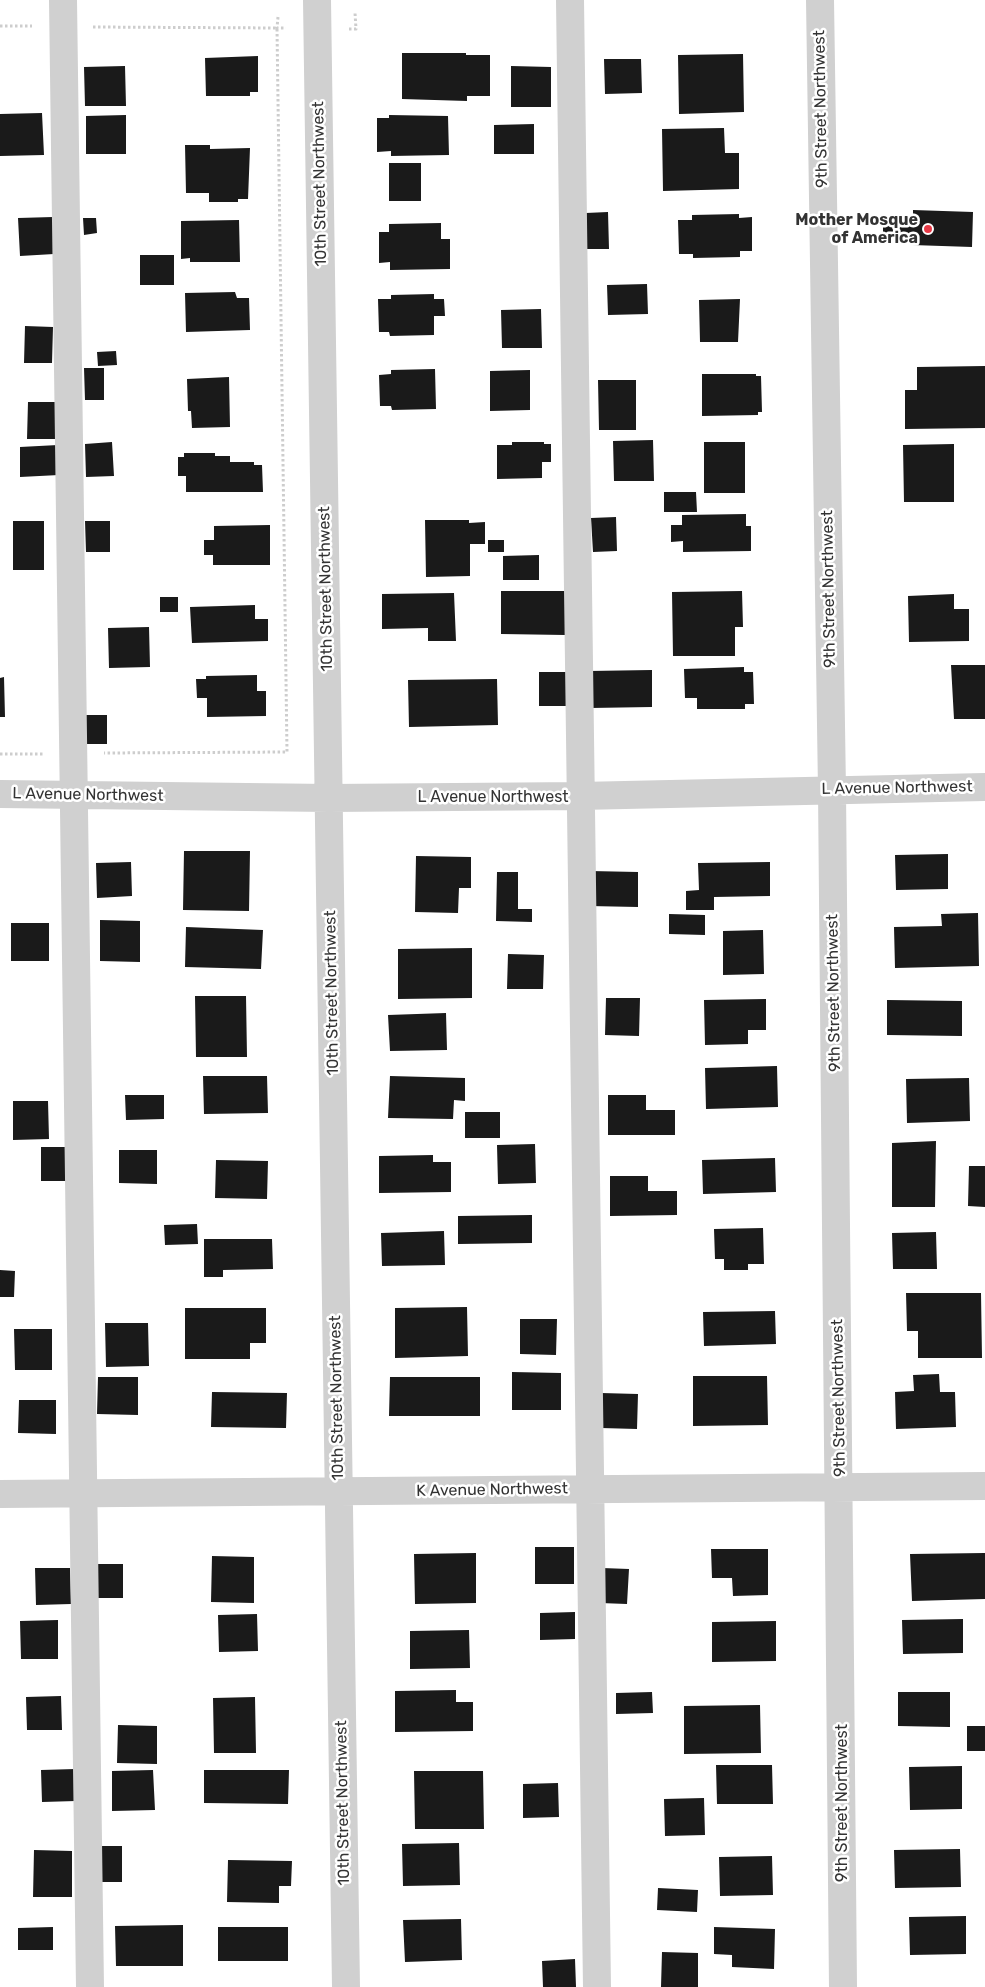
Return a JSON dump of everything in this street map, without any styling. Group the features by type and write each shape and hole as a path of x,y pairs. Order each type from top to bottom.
{"street":[{"path":"63,0 72,795 90,1987"},
{"name":"10th Street Northwest","path":"317,0 346,1987"},
{"path":"570,0 596,1987"},
{"name":"9th Street Northwest","path":"820,0 832,790 840,1487 843,1987"},
{"name":"L Avenue Northwest","path":"0,794 329,798 580,796 985,787"},
{"name":"K Avenue Northwest","path":"0,1494 985,1486"}],"path":[{"path":"341,28 356,29 356,13"},
{"path":"0,754 287,752 278,17"},
{"path":"0,26 292,28"}],"building":[{"path":"402,53 490,55 490,96 467,96 467,101 402,99"},
{"path":"743,54 744,112 679,114 678,55"},
{"path":"258,56 258,92 250,92 250,96 206,96 205,58"},
{"path":"604,59 641,59 642,93 605,94"},
{"path":"125,66 126,106 85,106 84,67"},
{"path":"511,66 551,67 551,107 511,107"},
{"path":"42,113 44,155 0,156 0,114"},
{"path":"126,115 126,154 86,154 86,116"},
{"path":"389,115 448,116 449,155 391,156 391,151 377,152 377,118 389,118"},
{"path":"534,124 534,154 494,154 494,125"},
{"path":"724,128 725,153 739,153 739,189 663,191 662,129"},
{"path":"185,145 210,145 210,149 250,148 248,199 238,199 238,202 209,202 209,193 186,193"},
{"path":"389,163 421,163 421,201 389,201"},
{"name":"Mother Mosque of America","path":"913,210 973,212 972,247 912,245 912,237 883,236 883,221 913,222"},
{"path":"608,212 609,249 587,249 586,213"},
{"path":"739,214 739,218 752,217 752,251 740,251 740,257 693,258 693,254 679,254 678,220 692,220 692,215"},
{"path":"53,217 54,254 20,256 18,218"},
{"path":"83,218 96,218 97,233 84,235"},
{"path":"239,220 240,262 190,262 190,258 181,259 181,221"},
{"path":"441,223 441,239 450,239 450,269 390,270 390,262 379,263 379,232 389,232 389,224"},
{"path":"140,255 174,255 174,285 140,285"},
{"path":"647,284 648,314 608,315 607,285"},
{"path":"235,292 237,298 249,298 250,330 186,332 185,293"},
{"path":"434,294 434,299 444,299 445,316 434,316 434,335 390,336 389,332 379,332 378,299 391,299 391,295"},
{"path":"740,299 738,342 700,342 699,300"},
{"path":"541,309 542,348 502,348 501,310"},
{"path":"25,326 53,327 52,363 24,363"},
{"path":"116,351 117,365 98,366 97,352"},
{"path":"985,366 985,428 905,429 905,390 917,390 917,367"},
{"path":"84,368 104,368 104,400 85,400"},
{"path":"435,369 436,409 392,410 391,406 380,406 379,375 391,374 391,370"},
{"path":"530,370 530,410 490,411 490,371"},
{"path":"702,374 756,374 756,376 761,376 762,412 758,412 758,415 702,416"},
{"path":"229,377 230,427 192,428 191,411 188,411 187,379"},
{"path":"598,380 636,380 636,430 599,430"},
{"path":"28,402 56,402 56,439 27,439"},
{"path":"653,440 654,481 614,481 613,441"},
{"path":"112,442 114,476 86,477 85,444"},
{"path":"512,442 544,442 544,444 551,444 551,462 542,462 542,478 497,479 497,445 512,445"},
{"path":"704,442 745,442 745,493 704,493"},
{"path":"954,444 954,502 904,502 903,445"},
{"path":"58,445 59,475 20,477 20,447"},
{"path":"184,453 215,453 215,456 230,456 230,462 254,462 254,465 262,465 263,492 186,492 186,476 178,476 178,457 184,457"},
{"path":"664,492 696,492 697,512 664,512"},
{"path":"746,514 746,526 751,526 751,551 683,552 683,541 671,542 671,525 682,525 682,515"},
{"path":"616,517 617,551 593,552 591,518"},
{"path":"425,520 469,520 469,523 485,522 485,544 470,544 470,576 426,577"},
{"path":"13,521 44,521 44,570 13,570"},
{"path":"85,521 110,521 110,552 86,552"},
{"path":"270,525 270,565 213,565 213,555 204,555 204,540 214,540 214,526"},
{"path":"488,540 504,540 504,552 488,552"},
{"path":"539,555 539,580 503,580 503,556"},
{"path":"501,591 565,591 565,635 501,634"},
{"path":"742,591 743,627 735,627 735,656 673,656 672,592"},
{"path":"454,593 456,641 428,641 428,628 382,629 382,594"},
{"path":"954,594 954,609 969,609 969,641 909,642 908,596"},
{"path":"160,597 178,597 178,612 160,612"},
{"path":"255,605 255,619 268,619 268,641 192,643 190,607"},
{"path":"149,627 150,667 109,668 108,628"},
{"path":"951,665 985,665 985,719 954,719"},
{"path":"744,667 744,672 753,672 754,704 745,704 745,709 697,709 697,698 685,698 684,669"},
{"path":"652,670 652,707 590,708 589,671"},
{"path":"539,672 566,672 567,706 539,706"},
{"path":"257,675 257,691 266,691 266,716 207,717 207,698 197,698 196,679 206,679 206,676"},
{"path":"4,677 5,717 0,717 0,678"},
{"path":"497,679 498,725 409,727 408,680"},
{"path":"86,715 107,715 107,744 86,744"},
{"path":"184,851 250,851 249,911 183,910"},
{"path":"948,854 948,889 896,890 895,855"},
{"path":"416,856 471,857 471,888 459,888 458,913 415,912"},
{"path":"131,862 132,896 97,898 96,863"},
{"path":"770,862 770,896 714,897 714,910 686,910 686,891 699,890 698,863"},
{"path":"590,871 638,872 638,907 589,906"},
{"path":"497,872 518,872 518,909 532,909 532,922 496,921"},
{"path":"978,913 979,966 895,968 894,927 942,926 941,914"},
{"path":"669,914 705,915 705,935 669,934"},
{"path":"100,920 140,921 140,962 100,961"},
{"path":"11,923 49,923 49,961 11,961"},
{"path":"186,927 263,930 261,969 185,967"},
{"path":"763,930 764,974 723,975 723,931"},
{"path":"472,948 472,998 398,999 398,949"},
{"path":"508,954 544,955 543,989 507,989"},
{"path":"195,996 246,996 247,1057 196,1057"},
{"path":"606,998 640,998 639,1036 605,1035"},
{"path":"766,999 766,1030 748,1030 748,1044 705,1045 704,1000"},
{"path":"887,1000 962,1001 962,1036 887,1035"},
{"path":"446,1013 447,1050 390,1051 388,1015"},
{"path":"777,1066 778,1107 706,1109 705,1068"},
{"path":"203,1076 267,1076 268,1113 204,1114"},
{"path":"390,1076 465,1078 465,1101 454,1100 453,1119 388,1118"},
{"path":"969,1078 970,1121 907,1123 906,1079"},
{"path":"125,1095 164,1095 164,1119 126,1120"},
{"path":"608,1095 646,1095 646,1110 675,1110 675,1135 608,1135"},
{"path":"13,1101 48,1101 49,1139 13,1140"},
{"path":"465,1112 500,1112 500,1138 465,1138"},
{"path":"936,1141 935,1207 892,1207 892,1143"},
{"path":"535,1144 536,1183 498,1184 497,1145"},
{"path":"41,1147 67,1147 67,1181 41,1181"},
{"path":"119,1150 157,1150 157,1184 119,1183"},
{"path":"433,1155 433,1162 451,1162 451,1192 379,1193 379,1156"},
{"path":"775,1158 776,1192 703,1194 702,1160"},
{"path":"216,1160 268,1161 267,1199 215,1198"},
{"path":"969,1166 985,1166 985,1207 968,1206"},
{"path":"610,1176 648,1176 648,1191 677,1191 677,1215 610,1216"},
{"path":"532,1215 532,1243 458,1244 458,1216"},
{"path":"197,1224 198,1244 165,1245 164,1225"},
{"path":"763,1228 764,1264 748,1264 748,1270 724,1270 724,1259 715,1259 714,1229"},
{"path":"444,1231 445,1265 382,1266 381,1233"},
{"path":"936,1232 937,1269 893,1269 892,1233"},
{"path":"204,1239 272,1239 273,1269 223,1270 223,1277 204,1277"},
{"path":"0,1270 15,1271 14,1297 0,1297"},
{"path":"906,1293 981,1293 982,1358 918,1358 918,1331 907,1331"},
{"path":"467,1307 468,1356 395,1358 395,1308"},
{"path":"185,1308 266,1308 266,1343 250,1343 250,1359 185,1359"},
{"path":"775,1311 776,1344 704,1346 703,1312"},
{"path":"520,1319 557,1319 556,1355 520,1354"},
{"path":"105,1323 148,1323 149,1366 106,1367"},
{"path":"14,1329 52,1329 52,1370 15,1370"},
{"path":"512,1372 561,1373 561,1410 512,1410"},
{"path":"939,1374 940,1392 955,1392 956,1427 896,1429 895,1392 914,1391 913,1375"},
{"path":"693,1376 767,1376 768,1425 693,1426"},
{"path":"98,1377 138,1377 138,1415 97,1414"},
{"path":"390,1377 480,1377 480,1416 389,1416"},
{"path":"212,1392 287,1393 286,1428 211,1427"},
{"path":"601,1393 638,1394 637,1429 601,1428"},
{"path":"19,1400 56,1400 56,1434 18,1433"},
{"path":"535,1547 574,1547 574,1584 535,1584"},
{"path":"711,1549 768,1549 768,1595 733,1596 732,1578 712,1578"},
{"path":"476,1553 476,1603 415,1604 414,1554"},
{"path":"985,1553 985,1599 912,1601 910,1554"},
{"path":"212,1556 254,1557 254,1603 211,1602"},
{"path":"96,1564 123,1564 123,1598 96,1598"},
{"path":"35,1568 70,1568 71,1604 36,1605"},
{"path":"602,1568 629,1569 627,1604 600,1603"},
{"path":"575,1612 575,1639 540,1640 540,1613"},
{"path":"257,1614 258,1651 219,1652 218,1615"},
{"path":"963,1619 963,1653 903,1654 902,1620"},
{"path":"58,1620 58,1659 21,1659 20,1621"},
{"path":"776,1621 776,1661 712,1662 712,1622"},
{"path":"469,1630 470,1668 410,1669 410,1631"},
{"path":"456,1690 456,1702 473,1702 473,1731 395,1732 395,1691"},
{"path":"652,1692 653,1713 616,1714 616,1693"},
{"path":"898,1692 950,1692 950,1727 898,1726"},
{"path":"61,1696 62,1730 27,1730 26,1697"},
{"path":"255,1697 256,1753 214,1753 213,1698"},
{"path":"760,1705 761,1753 684,1754 684,1706"},
{"path":"118,1725 157,1726 157,1764 117,1763"},
{"path":"967,1726 985,1726 985,1751 967,1751"},
{"path":"716,1765 772,1765 773,1804 717,1804"},
{"path":"962,1766 962,1809 910,1810 909,1767"},
{"path":"75,1769 76,1801 42,1802 41,1770"},
{"path":"153,1770 155,1810 112,1811 112,1771"},
{"path":"204,1770 289,1770 288,1804 204,1803"},
{"path":"414,1771 483,1771 484,1829 415,1829"},
{"path":"558,1783 559,1817 523,1818 523,1784"},
{"path":"704,1798 705,1835 665,1836 664,1799"},
{"path":"459,1843 460,1885 403,1886 402,1844"},
{"path":"97,1846 122,1846 122,1882 97,1882"},
{"path":"960,1849 961,1887 895,1888 894,1850"},
{"path":"34,1850 72,1851 72,1897 33,1897"},
{"path":"772,1856 773,1895 720,1896 719,1857"},
{"path":"228,1860 292,1861 291,1886 279,1886 279,1903 227,1902"},
{"path":"658,1888 698,1890 697,1912 657,1910"},
{"path":"966,1916 966,1954 910,1955 909,1917"},
{"path":"461,1919 462,1960 405,1962 403,1920"},
{"path":"183,1925 183,1966 116,1966 115,1926"},
{"path":"53,1927 53,1950 18,1950 18,1928"},
{"path":"218,1927 288,1927 288,1961 218,1961"},
{"path":"714,1927 775,1929 774,1969 732,1967 732,1955 714,1954"},
{"path":"662,1952 698,1953 698,1987 661,1987"},
{"path":"575,1959 576,1987 543,1987 542,1961"}],"place":[{"name":"Mother Mosque of America","path":"928,229"}]}
